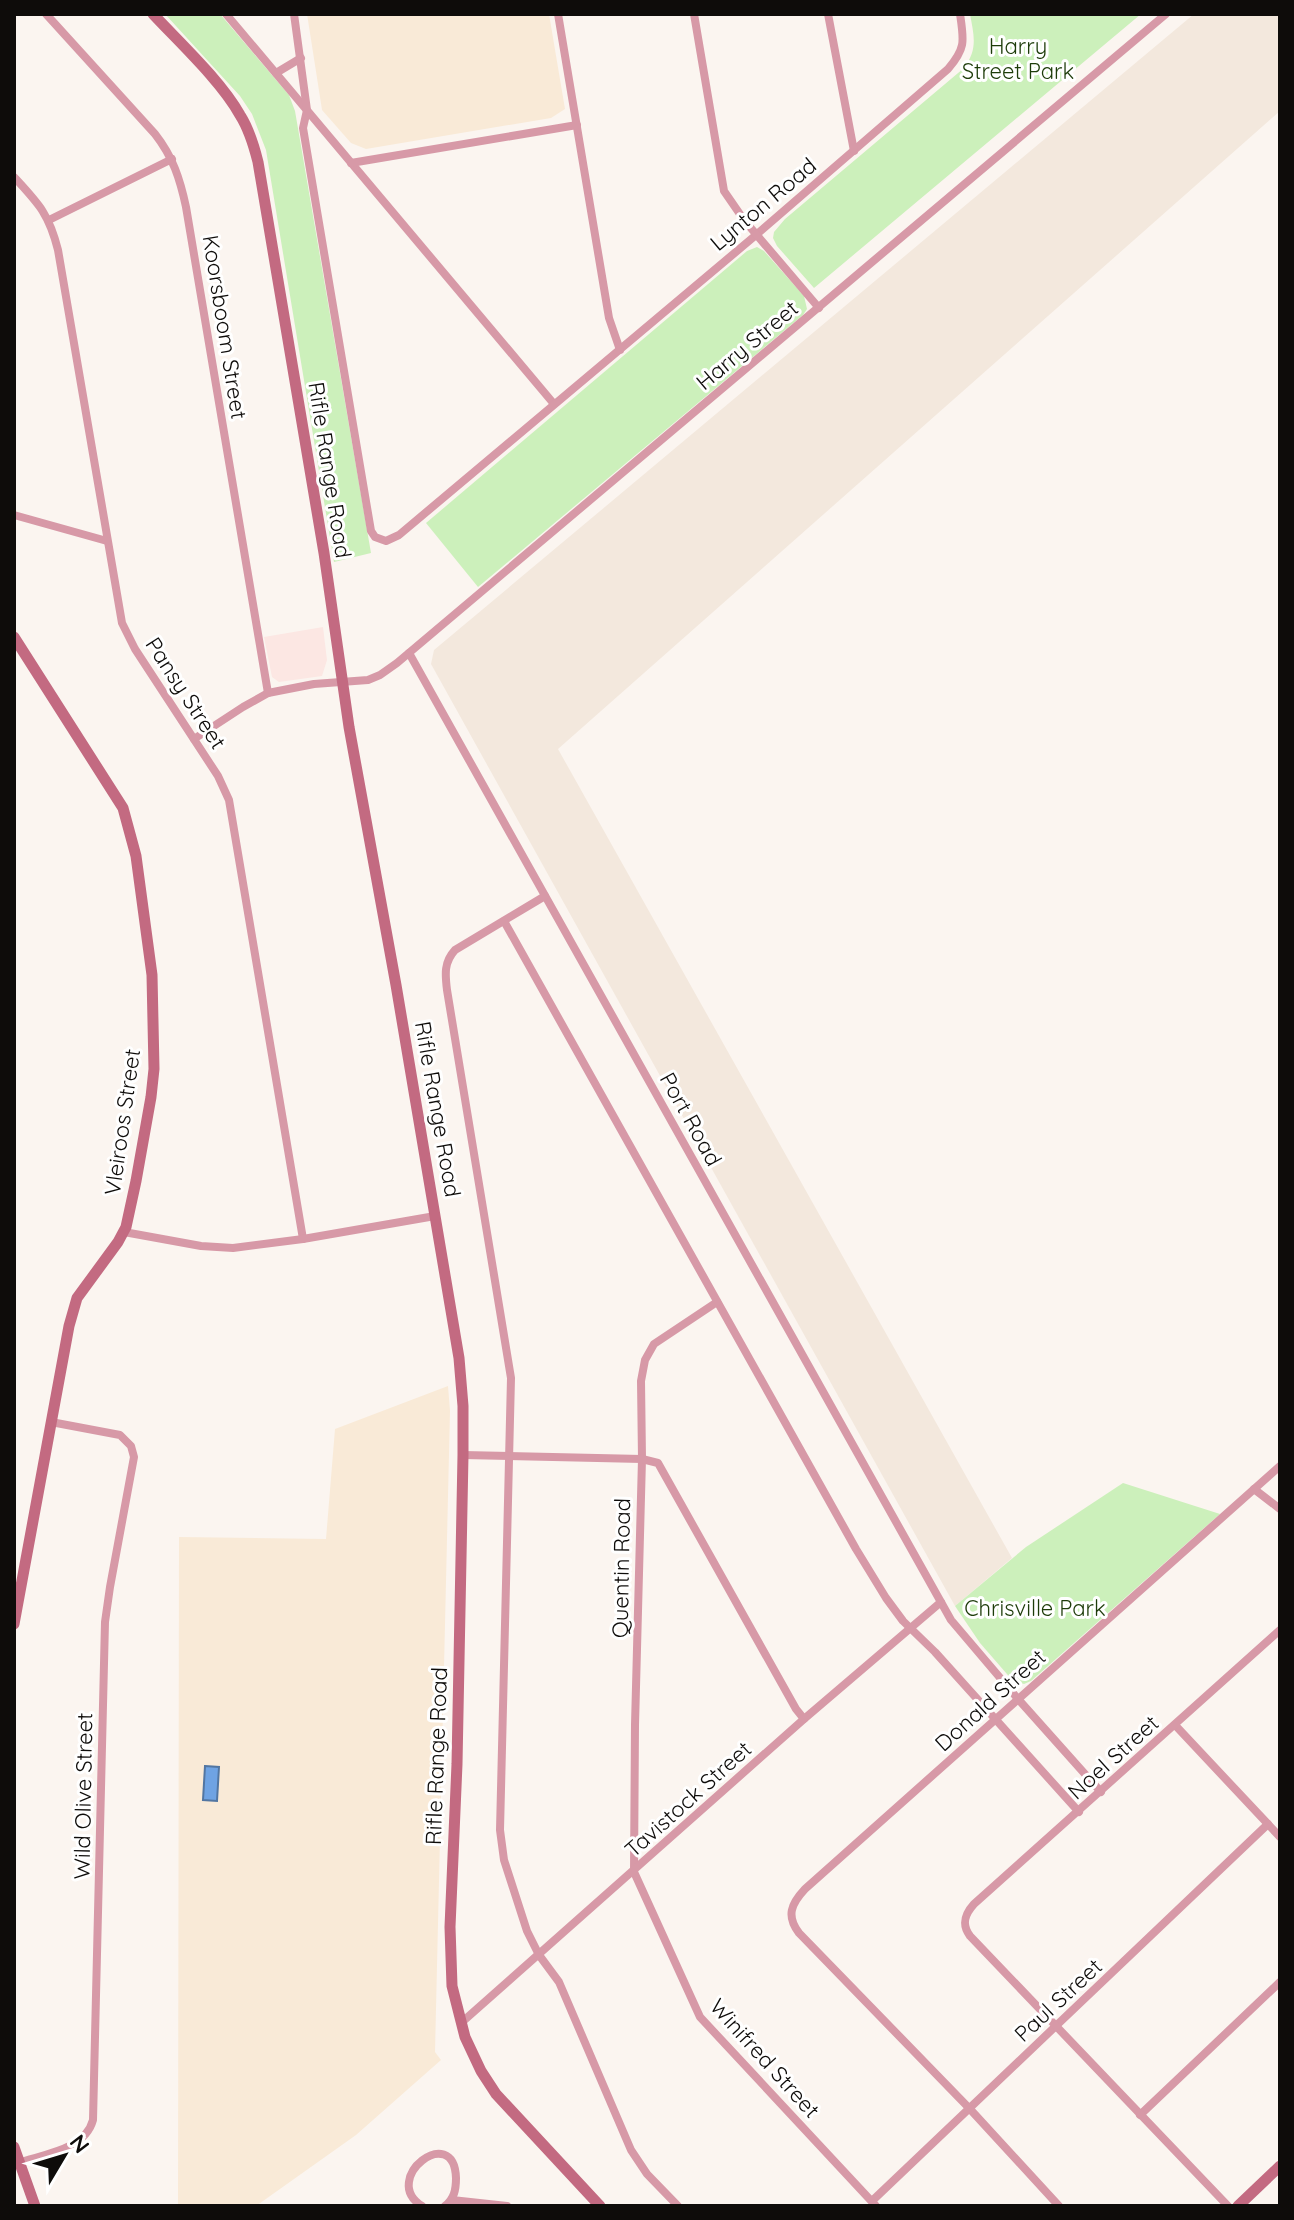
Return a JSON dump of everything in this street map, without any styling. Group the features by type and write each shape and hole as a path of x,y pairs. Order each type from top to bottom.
{"main road":[{"name":"Rifle Range Road","path":"153,14 232,103 255,149 461,1375 463,1455 457,1764 450,1927 452,1986 461,2023 476,2061 496,2094 600,2206"},
{"name":"Vleiroos Street","path":"14,637 123,808 130,829 140,878 152,975 154,1069 136,1181 124,1232 74,1305 14,1624"},
{"path":"14,2147 16,2163 35,2206"},
{"path":"1238,2206 1280,2166"}],"street":[{"name":"Koorsboom Street","path":"46,14 155,134 178,172 268,693"},
{"path":"226,14 554,404"},
{"path":"294,14 307,110"},
{"path":"558,14 609,318 620,350"},
{"path":"694,14 722,183 734,207 819,308"},
{"path":"828,14 854,151"},
{"name":"Lynton Road","path":"399,535 948,69 963,46 960,14"},
{"name":"Harry Street","path":"268,693 342,680 372,679 389,669 1166,14"},
{"path":"276,73 301,58"},
{"name":"Rifle Range Road","path":"307,110 303,124 305,143 369,526 372,534 382,541 399,535"},
{"path":"351,163 577,125"},
{"path":"49,220 172,159"},
{"name":"Pansy Street","path":"14,177 49,220 61,266 125,630 218,776 229,800 303,1239"},
{"path":"14,515 107,541"},
{"name":"Port Road","path":"409,653 951,1620 1101,1792"},
{"path":"194,739 268,693"},
{"name":"Rifle Range Road","path":"545,896 455,950 448,959 446,973 511,1370 502,1853 527,1931 539,1955 559,1982 635,2158 678,2206"},
{"path":"504,921 886,1598 1079,1812"},
{"path":"124,1232 220,1248 256,1246 435,1216"},
{"name":"Quentin Road","path":"634,1872 641,1381 647,1354 654,1344 717,1302"},
{"name":"Wild Olive Street","path":"16,2163 77,2143 87,2135 93,2120 105,1622 133,1462 131,1446 116,1434 51,1422"},
{"path":"463,1455 642,1459 658,1463 804,1719"},
{"name":"Donald Street","path":"969,2108 796,1929 791,1917 792,1904 1280,1466"},
{"path":"1254,1489 1280,1509"},
{"name":"Tavistock Street","path":"461,2023 941,1602"},
{"name":"Noel Street","path":"1056,2027 970,1936 964,1923 968,1911 1280,1630"},
{"path":"1272,1637 1280,1645"},
{"path":"1175,1725 1280,1837"},
{"name":"Paul Street","path":"874,2204 969,2108 1268,1824"},
{"name":"Winifred Street","path":"634,1872 700,2017 874,2204"},
{"path":"1140,2115 1280,1982"},
{"path":"1056,2027 1228,2206"},
{"path":"969,2108 1059,2206"},
{"path":"422,2206 410,2196 408,2187 418,2164 432,2154 446,2155 454,2164 456,2184 448,2203 507,2206"}],"shaded area":[{"path":"307,14 549,14 565,109 551,118 366,149 351,143 322,110"},
{"path":"1194,14 1280,14 1280,111 558,749 1012,1558 955,1606 431,664 434,650"},
{"path":"323,627 327,660 322,676 279,682 272,677 264,637"},
{"path":"448,1386 450,1411 435,2052 441,2060 356,2135 256,2206 178,2206 179,1537 326,1539 335,1429"}],"green space":[{"path":"165,14 220,14 289,95 295,111 371,553 334,562 266,150 252,114 240,96"},
{"name":"Harry Street Park","path":"970,14 1141,14 814,288 777,246 774,232 785,219 964,68 973,48"},
{"path":"757,247 804,296 807,309 803,315 478,587 426,523 747,251"},
{"name":"Chrisville Park","path":"1123,1483 1220,1514 1031,1681 1024,1684 1013,1681 980,1643 955,1606 1026,1547"}],"water":[{"path":"205,1766 219,1767 217,1801 203,1800"}]}
